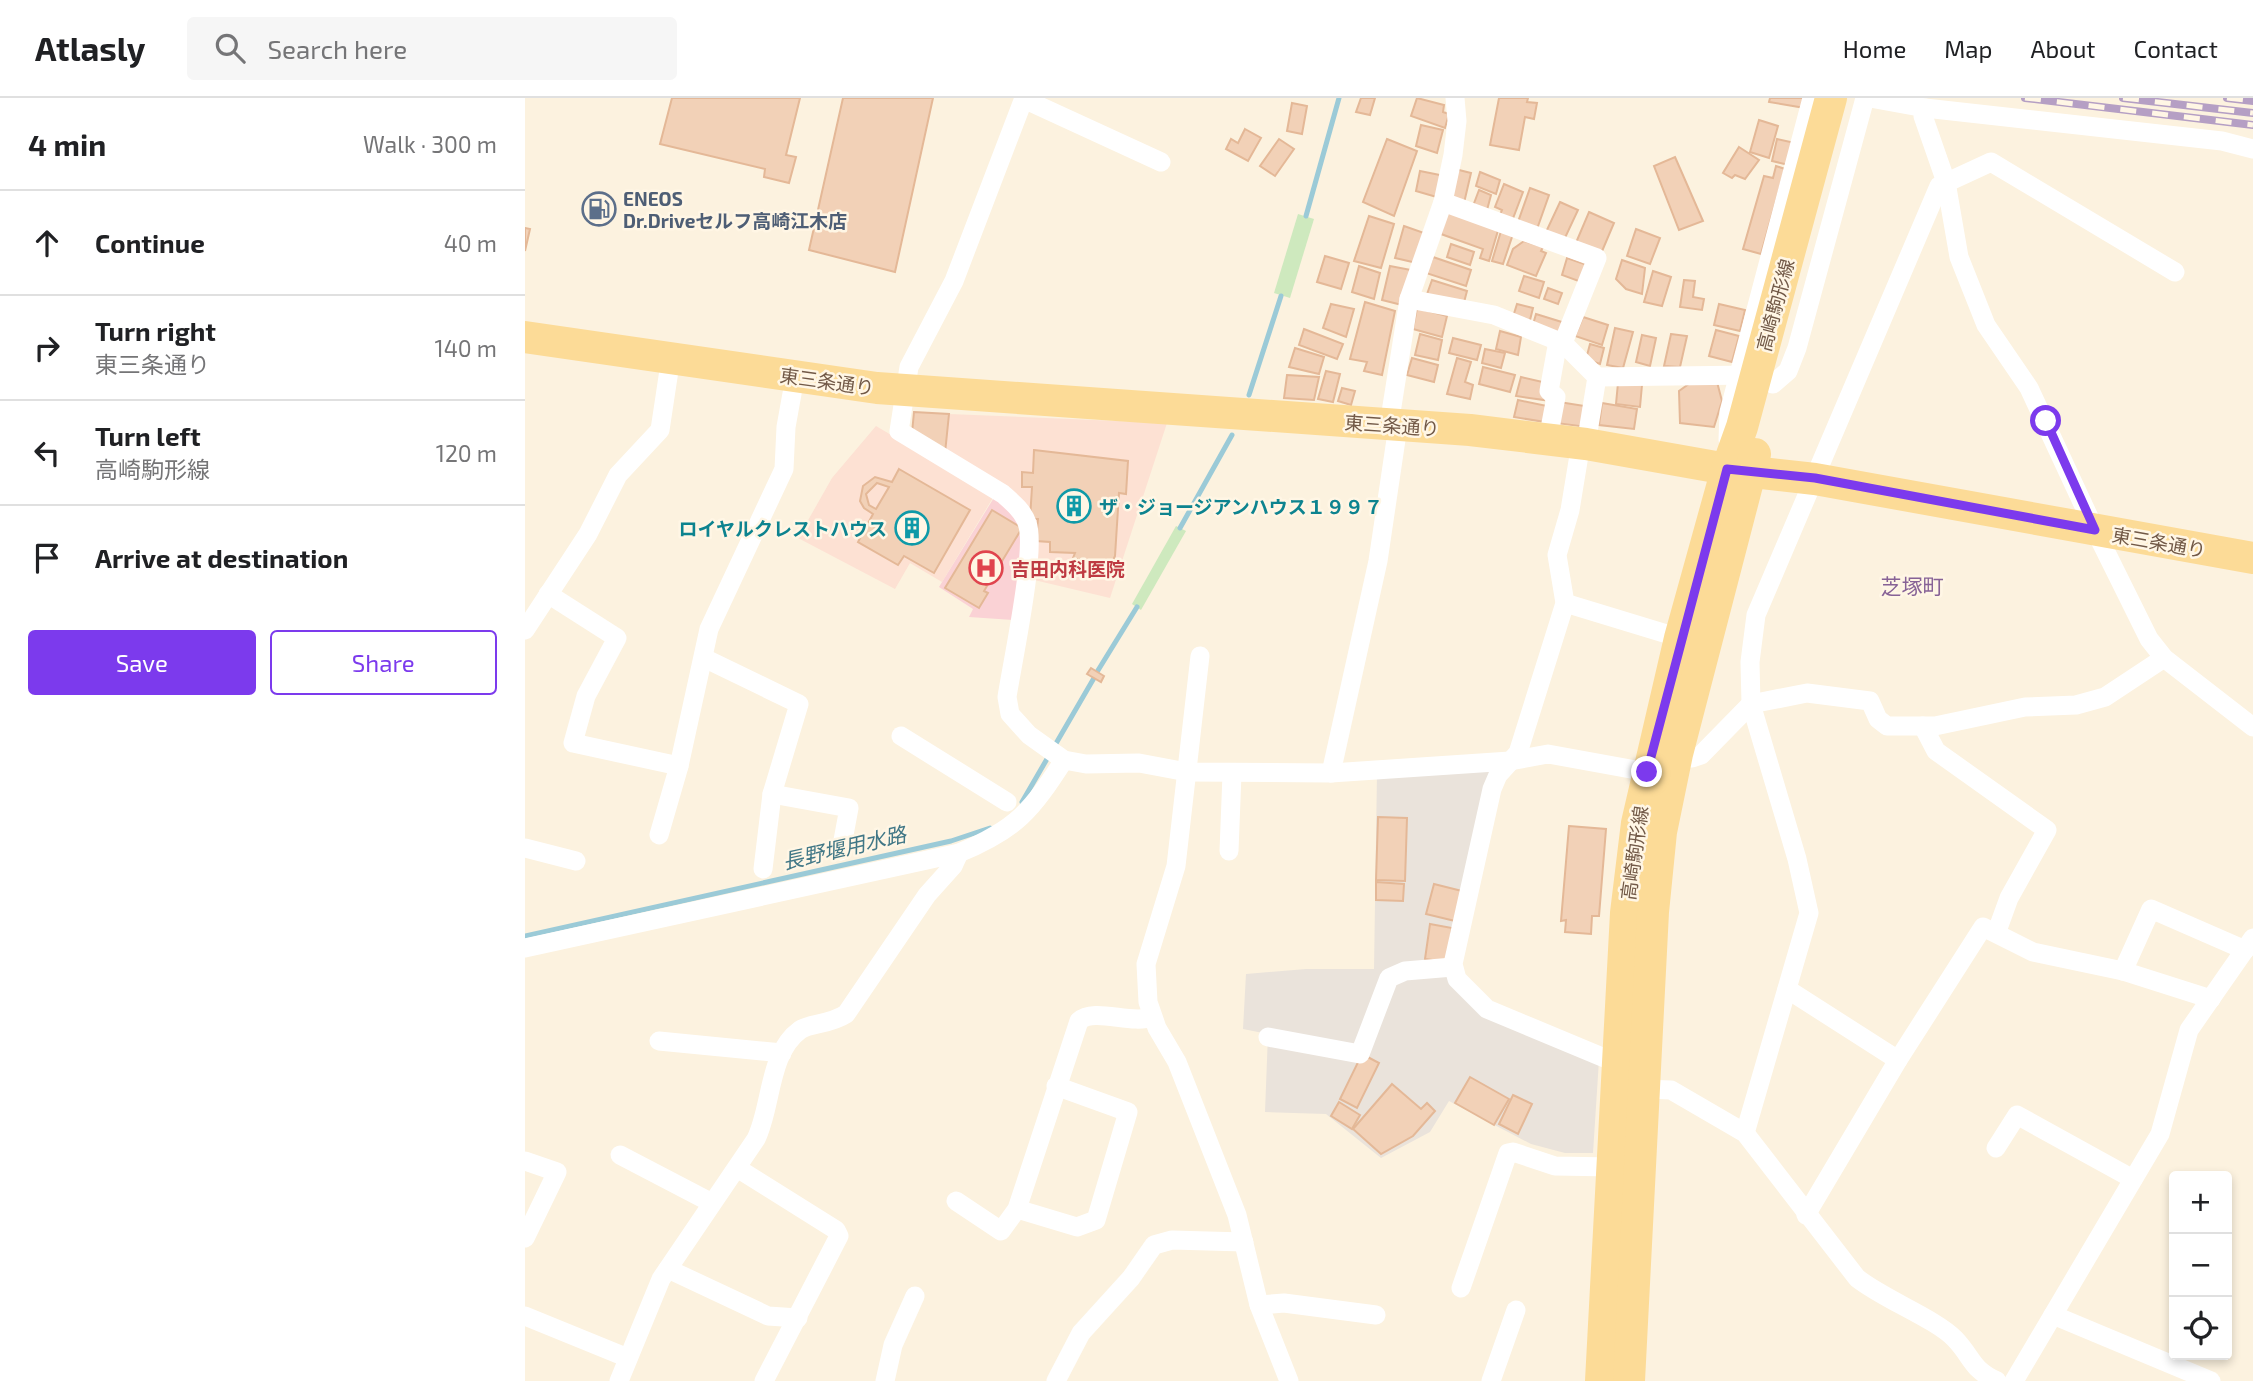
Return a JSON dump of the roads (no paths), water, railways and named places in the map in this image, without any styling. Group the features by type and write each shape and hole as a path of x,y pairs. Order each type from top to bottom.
{"main road":[{"name":"高崎駒形線","path":"1629,1381 1643,1089 1657,865 1665,804 1756,378 1831,98"},
{"name":"高崎駒形線","path":"1756,378 1849,98"},
{"name":"東三条通り","path":"525,337 795,377 904,390 1393,425 1548,439 1738,470 1815,478 2253,558"},
{"name":"高崎駒形線","path":"1601,1381 1627,902 1647,772 1680,638 1738,470"}],"street":[{"path":"1331,773 1378,561 1409,299 1443,202 1457,121 1455,98"},
{"path":"1756,378 1812,98"},
{"path":"1409,299 1494,316 1561,342 1597,377 1756,378 1788,371 1797,348 1868,98 1925,108 2222,141 2253,149"},
{"path":"1161,162 1024,99 963,260 909,367 899,430 904,437 1003,494 1027,523 1029,552 1007,697 1010,714 1017,723 1056,754 1086,764 1139,763 1187,772 1331,773 1510,761 1548,754 1647,772"},
{"path":"1925,108 1923,116 1946,181 1959,257 1986,325 2029,388 2149,639 2165,658 2253,727"},
{"path":"1745,1133 1809,913 1797,859 1751,704 1750,662 1756,615 1939,186 1991,162 2175,272"},
{"path":"1443,202 1597,258 1561,342 1549,391 1556,397 1548,439"},
{"path":"525,630 588,534 618,475 660,430 671,357"},
{"path":"659,835 679,766 709,629 781,479 795,377"},
{"path":"1597,377 1570,510 1557,555 1565,603 1518,753 1498,775 1492,789 1453,967 1461,985 1487,1009 1619,1064"},
{"path":"548,594 617,638 586,696 573,743 679,766"},
{"path":"1565,603 1680,638"},
{"path":"1200,656 1176,866 1146,964 1152,1017 1177,1062 1237,1215 1259,1305 1289,1381"},
{"path":"704,658 799,704 772,794 763,869"},
{"path":"1677,754 1692,758 1701,755 1751,704 1807,693 1842,696 1870,701 1878,719 1887,726 1923,726 2025,707 2076,705 2105,696 2165,658"},
{"path":"1923,726 1936,751 2047,830 2009,898 1997,931"},
{"path":"901,736 1007,802"},
{"path":"525,948 959,853 1007,830 1019,820 1040,797 1056,754"},
{"path":"1229,851 1232,774"},
{"path":"772,794 849,808 841,851"},
{"path":"525,848 576,861"},
{"path":"619,1381 668,1269 737,1168 764,1122 782,1053 801,1030 832,1023 846,1014 927,895 953,866 959,853"},
{"path":"2014,1381 2160,1134 2189,1030 2249,944 2151,909 2123,971"},
{"path":"1806,1215 1898,1060 1983,927 1997,931 2033,952 2123,971 2211,999"},
{"path":"1268,1037 1360,1054 1389,978 1405,971 1453,967"},
{"path":"1787,989 1898,1060"},
{"path":"956,1201 1001,1231 1017,1209 1074,1032 1084,1017 1142,1021 1152,1017"},
{"path":"659,1041 782,1053"},
{"path":"1017,1209 1077,1227 1096,1220 1128,1112 1056,1086"},
{"path":"1643,1089 1671,1090 1745,1133 1857,1278 1875,1292 1948,1334 1979,1372 1997,1381"},
{"path":"1996,1148 2017,1115 2133,1179"},
{"path":"1461,1288 1508,1153 1513,1152 1566,1168 1612,1167"},
{"path":"620,1155 712,1202"},
{"path":"525,1161 557,1172 525,1238"},
{"path":"737,1168 836,1230 839,1236 764,1381"},
{"path":"1056,1381 1081,1333 1131,1278 1154,1245 1172,1240 1244,1242"},
{"path":"668,1269 768,1316 798,1318"},
{"path":"885,1381 893,1345 915,1296"},
{"path":"1259,1305 1284,1303 1376,1315"},
{"path":"1491,1381 1516,1310"},
{"path":"525,1315 628,1358"},
{"path":"2053,1315 2211,1381"}],"waterway":[{"name":"長野堰用水路","path":"1306,216 1339,98"},
{"name":"長野堰用水路","path":"1249,395 1281,296"},
{"name":"長野堰用水路","path":"1180,528 1232,435"},
{"name":"長野堰用水路","path":"1097,672 1137,607"},
{"name":"長野堰用水路","path":"1022,802 1094,678"},
{"name":"長野堰用水路","path":"525,936 951,841 990,828"}],"railway":[{"path":"2025,98 2253,125"},
{"path":"2123,98 2253,113"},
{"path":"2227,98 2253,101"}],"place":[{"name":"ENEOS Dr.Driveセルフ高崎江木店","path":"599,209"},
{"name":"ザ・ジョージアンハウス１９９７","path":"1074,506"},
{"name":"ロイヤルクレストハウス","path":"912,528"},
{"name":"吉田内科医院","path":"986,568"}],"district":[{"name":"芝塚町","path":"1912,585"}]}
